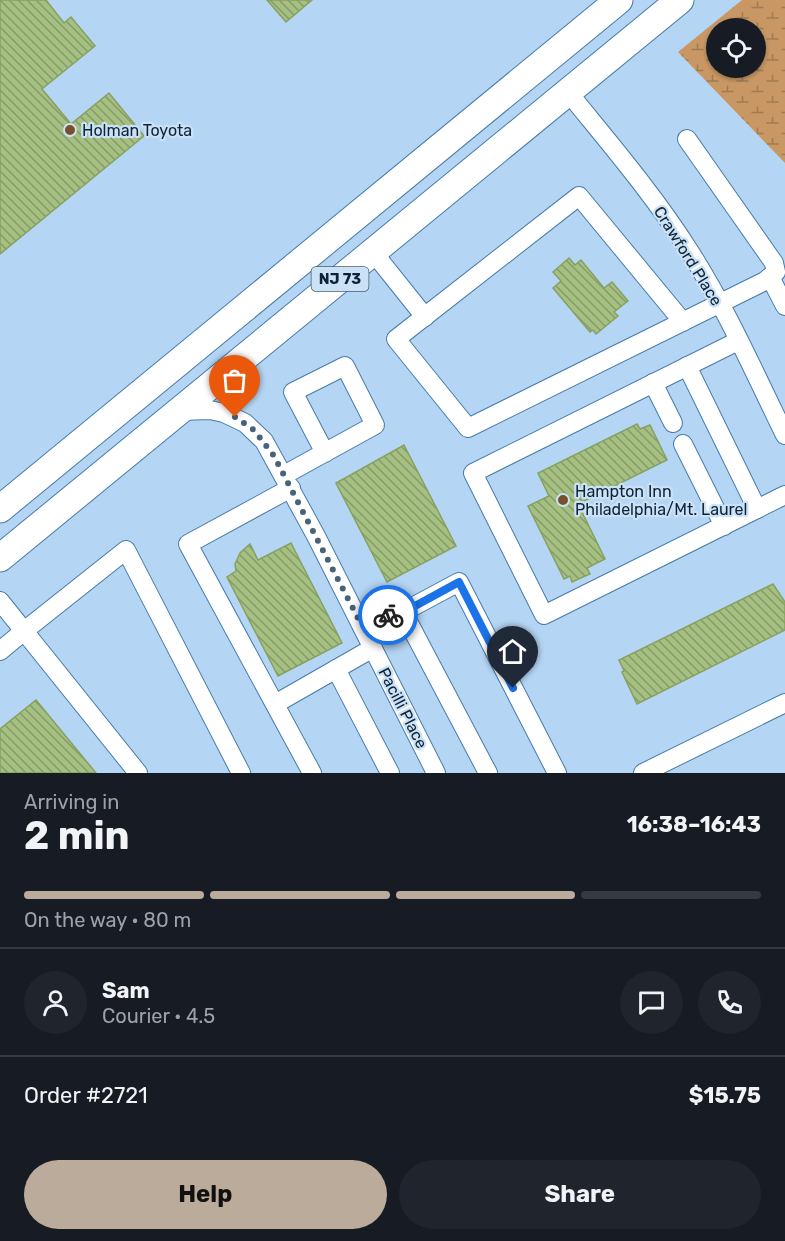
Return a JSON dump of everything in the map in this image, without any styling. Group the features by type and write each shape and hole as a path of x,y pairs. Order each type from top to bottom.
{"highway":[{"name":"NJ 73","path":"0,509 619,0"},
{"name":"NJ 73","path":"0,558 680,0"}],"street":[{"name":"Crawford Place","path":"568,92 618,153 675,230 719,304 785,435"},
{"path":"687,139 774,263 785,306"},
{"path":"683,322 579,196 396,339 468,428 683,322 719,304 777,273"},
{"path":"373,252 425,317"},
{"path":"738,341 473,473 544,615 785,495"},
{"path":"312,773 188,544 287,482 325,453 375,425 345,366 292,392 325,453"},
{"path":"687,366 757,509"},
{"path":"653,383 673,423"},
{"name":"Pacilli Place","path":"178,411 210,410 224,413 245,423 264,441 359,620 436,773"},
{"path":"683,444 724,525"},
{"path":"0,651 126,550 241,773"},
{"path":"359,620 404,612 459,582 557,773"},
{"path":"0,601 138,773"},
{"path":"404,612 488,773"},
{"path":"275,704 373,648"},
{"path":"336,669 390,773"},
{"path":"643,773 785,703"}],"green space":[{"path":"742,0 785,0 785,163 678,52 706,29 706,78 766,78 766,18 720,18"}],"building":[{"name":"Holman Toyota","path":"0,0 46,0 64,23 71,17 95,46 42,89 71,124 109,93 144,136 0,254"},
{"path":"267,0 312,0 286,22"},
{"path":"569,258 575,265 581,260 604,288 612,282 628,301 614,312 618,316 596,334 593,330 590,332 553,288 561,281 553,272"},
{"name":"Hampton Inn Philadelphia/Mt. Laurel","path":"637,424 640,429 650,425 667,460 578,504 605,559 587,568 590,574 572,582 570,576 564,579 528,506 549,496 538,473"},
{"path":"404,445 456,546 387,582 336,483"},
{"path":"291,543 342,643 278,676 227,577 236,571 235,564 240,553 250,544 258,560"},
{"path":"773,584 785,602 785,630 637,704 619,660"},
{"path":"36,700 96,773 0,773 0,729"}],"way so far":[{"path":"235,417 254,430 274,456 359,620 388,615"}],"place":[{"name":"Holman Toyota","path":"70,130"},
{"name":"Hampton Inn Philadelphia/Mt. Laurel","path":"563,500"}],"route":[{"path":"388,615 404,612 459,582 513,688"}]}
